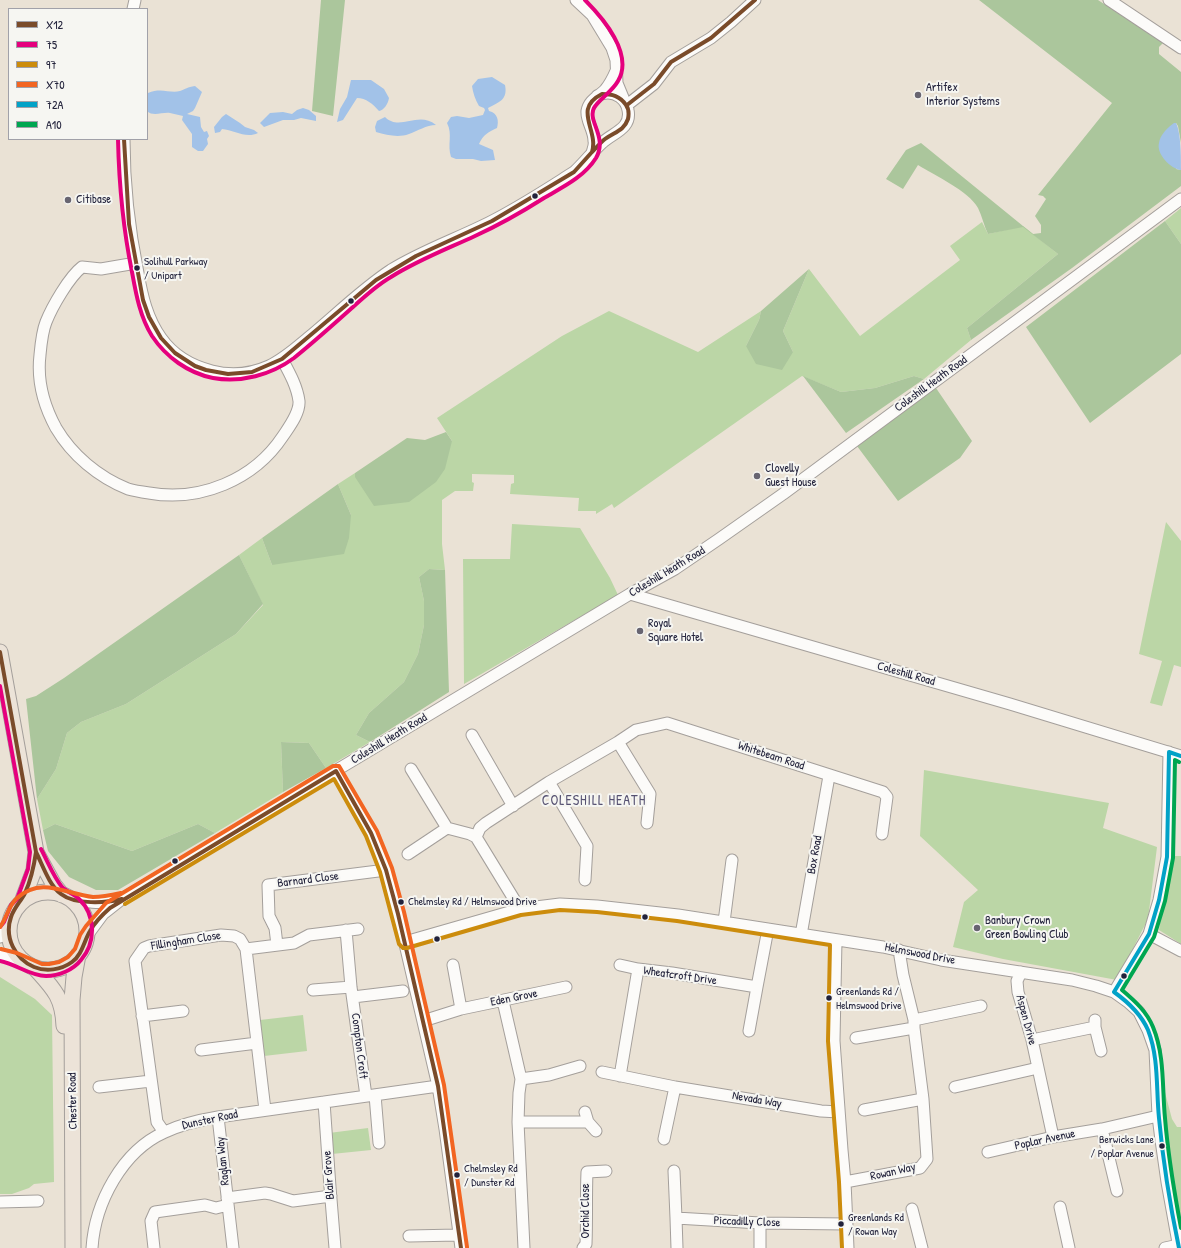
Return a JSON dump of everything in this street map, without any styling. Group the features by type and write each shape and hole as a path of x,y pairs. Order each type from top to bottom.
{"highway":[{"path":"0,652 36,852 34,870 22,902 12,916 9,925 9,935 17,954 30,965 44,970 59,968 72,962 82,950 86,937 86,925 83,914 76,904 54,885 36,852"},
{"path":"22,902 30,896 41,893 51,892 65,896"},
{"name":"Chester Road","path":"73,1248 72,1000 78,955"},
{"name":"Chester Road","path":"30,965 57,994 61,1002 63,1014 68,1191 66,1248"}],"street":[{"path":"124,140 129,224 143,300 155,329 168,346 185,360 206,370 228,374 252,372 282,359 376,280 416,256 492,221 551,187 574,172 585,163 592,153 612,135 621,131 625,126 629,113 617,83 616,60 612,48 592,15 576,0"},
{"path":"625,103 654,84 671,62 711,38 755,0"},
{"path":"1109,0 1181,48"},
{"path":"592,153 595,143 587,117 588,107 596,96 605,90 612,80 616,70"},
{"path":"596,96 607,93 613,94 625,103"},
{"path":"590,124 601,134 612,135"},
{"name":"Coleshill Heath Road","path":"86,937 103,914 122,899 675,568 719,539 783,494 1181,199"},
{"path":"136,263 101,269 82,267 76,272 62,292 46,323 40,348 39,362 41,383 50,416 60,435 70,449 104,477 130,490 175,496 201,492 244,475 266,457 278,443 288,430 298,408 299,402 296,390 282,359"},
{"name":"Coleshill Road","path":"630,594 1010,704 1181,756"},
{"name":"Whitebeam Road","path":"476,837 480,828 549,782 636,730 667,723 885,793 887,797 882,834"},
{"path":"472,735 513,806"},
{"path":"618,742 650,794 647,822"},
{"path":"1114,992 1149,934 1159,900 1167,857 1169,752"},
{"path":"411,769 447,828 476,837 520,909"},
{"path":"336,771 371,833 386,870 405,942 438,1086 461,1248"},
{"name":"Box Road","path":"801,935 830,776"},
{"path":"549,782 587,846 585,880"},
{"path":"408,854 447,828"},
{"path":"724,922 732,860"},
{"name":"Barnard Close","path":"277,945 275,928 269,916 268,885 386,870"},
{"name":"Coleshill Heath Road","path":"65,896 97,903 107,903 122,899"},
{"name":"Helmswood Drive","path":"405,942 520,909 560,904 597,906 678,915 899,950 941,960 1072,980 1114,992 1128,1002 1138,1012 1148,1030 1155,1050 1158,1116 1167,1182 1179,1247"},
{"path":"0,937 9,925"},
{"path":"265,1110 246,949 294,943 309,935 358,929"},
{"path":"749,1031 768,929"},
{"name":"Compton Croft","path":"346,930 352,992 370,1096"},
{"path":"1149,934 1181,950"},
{"name":"Fillingham Close","path":"164,1132 156,1122 135,961 144,948 150,946 221,935 234,936 240,939 246,949"},
{"path":"836,940 834,1041 845,1182 848,1248"},
{"name":"Rowan Way","path":"845,1182 920,1168 927,1158 923,1099 914,1024 899,950"},
{"path":"0,955 30,965"},
{"path":"453,965 461,1009"},
{"path":"620,965 638,969"},
{"name":"Wheatcroft Drive","path":"620,1076 638,969 672,973 757,988"},
{"name":"Aspen Drive","path":"1021,972 1017,981 1018,992 1032,1040 1053,1137"},
{"name":"Eden Grove","path":"423,1021 461,1009 566,987"},
{"name":"Compton Croft","path":"314,990 352,992 403,991"},
{"path":"503,1001 521,1079 518,1122 524,1248"},
{"path":"856,1038 981,1006"},
{"path":"142,1016 183,1011"},
{"path":"1032,1040 1095,1023 1101,1051"},
{"path":"201,1050 257,1043"},
{"path":"521,1079 549,1075 580,1066"},
{"path":"955,1087 1038,1068"},
{"name":"Nevada Way","path":"602,1072 675,1087 821,1111 840,1112"},
{"path":"99,1086 151,1081"},
{"name":"Dunster Road","path":"92,1248 93,1236 99,1212 111,1186 126,1162 143,1146 164,1132 189,1123 218,1117 438,1086"},
{"path":"664,1139 675,1087"},
{"path":"370,1096 379,1143"},
{"path":"864,1110 923,1099"},
{"name":"Blair Grove","path":"324,1102 335,1248"},
{"name":"Poplar Avenue","path":"988,1152 1053,1137 1102,1129 1158,1116"},
{"name":"Raglan Way","path":"218,1117 234,1248"},
{"path":"518,1122 587,1117 596,1131"},
{"path":"1102,1129 1117,1191"},
{"name":"Orchid Close","path":"583,1248 586,1244 587,1212 583,1172 606,1171"},
{"path":"674,1171 677,1248"},
{"path":"154,1248 151,1221 155,1212 205,1205 216,1208 228,1202 265,1193 293,1201 331,1196"},
{"path":"0,1202 38,1201"},
{"path":"1060,1207 1069,1248"},
{"path":"912,1208 922,1248"},
{"name":"Piccadilly Close","path":"676,1218 760,1223 847,1224"},
{"path":"760,1223 760,1248"},
{"path":"409,1236 458,1235"},
{"path":"1165,1248 1179,1247"}],"green space":[{"path":"321,0 345,0 333,116 312,111"},
{"path":"979,0 1098,0 1163,43 1159,47 1159,54 1181,72 1181,143 1178,126 1174,123 1176,169 1181,170 1181,186 1072,268 971,340 967,328 1058,254 1023,227 988,234 978,208 967,196 918,165 903,189 886,179 906,150 921,143 1033,234 1041,233 1041,225 1035,216 1046,199 1043,196 1038,195 1112,103"},
{"path":"1181,208 1181,244 1165,221"},
{"path":"1165,221 1181,244 1181,354 1090,423 1026,327"},
{"path":"982,222 988,234 1023,226 1058,254 967,328 971,340 924,379 914,376 875,388 841,392 802,376 614,508 612,504 596,514 596,511 578,511 579,498 510,494 511,484 514,483 514,475 472,474 472,482 474,483 473,491 455,491 442,500 442,544 445,570 429,569 419,577 424,601 424,625 418,654 404,682 369,713 356,735 370,742 326,768 309,743 281,742 283,792 215,833 198,824 132,851 55,824 43,830 37,799 56,769 67,733 81,722 126,704 236,634 263,605 239,555 262,538 272,565 351,515 338,484 355,473 355,477 452,441 437,418 562,336 609,311 698,352 761,311 759,320 746,346 793,352 783,331 809,269 860,336 960,260 950,246"},
{"path":"809,269 783,331 793,352 782,370 756,364 746,346 759,320 761,311"},
{"path":"803,376 841,392 875,388 914,376 924,379 846,433"},
{"path":"936,388 972,441 960,458 898,501 857,446"},
{"path":"446,432 452,441 445,469 436,482 409,502 374,506 355,477 355,473 407,438 425,440"},
{"path":"338,484 351,515 349,538 344,554 272,565 262,538"},
{"path":"1166,522 1181,541 1181,667 1174,665 1162,706 1150,703 1162,661 1139,654"},
{"path":"512,524 580,528 610,578 618,595 464,684 463,559 510,559"},
{"path":"239,555 263,604 236,634 126,704 81,722 67,733 56,769 37,799 26,699 36,696 64,678"},
{"path":"429,569 445,570 449,692 370,742 356,735 369,713 404,682 418,654 424,625 424,601 419,577"},
{"path":"281,742 309,743 326,768 283,792"},
{"path":"924,770 1109,803 1103,828 1157,847 1148,919 1117,980 1003,959 953,947 964,902 978,890 920,836"},
{"path":"55,824 132,851 198,824 215,833 118,890 96,890 69,877 48,851 43,830"},
{"path":"1170,856 1181,856 1181,944 1159,930"},
{"path":"0,977 35,999 52,1015 54,1182 34,1184 29,1188 12,1194 0,1194"},
{"path":"303,1015 307,1051 264,1056 260,1020"},
{"path":"1163,1085 1172,1119 1177,1127 1181,1127 1181,1234 1165,1133"},
{"path":"368,1128 371,1150 332,1154 329,1133"}],"water":[{"path":"492,77 505,85 506,90 502,100 488,108 489,111 496,115 498,123 497,128 486,134 479,144 493,150 495,160 481,161 473,159 456,159 451,157 450,132 447,123 451,117 457,116 469,118 483,115 485,110 479,106 474,96 472,86 478,79"},
{"path":"351,80 371,80 384,89 389,98 387,104 379,111 369,102 357,98 343,120 337,122 340,109 347,97"},
{"path":"195,86 202,92 193,111 187,114 200,117 201,127 204,132 207,131 209,136 207,139 208,144 203,151 198,151 192,147 192,134 182,120 183,116 170,113 152,114 148,112 148,93 153,91 176,92"},
{"path":"303,108 309,110 316,116 316,121 301,118 294,120 283,120 264,127 260,123 270,113 283,112 292,114"},
{"path":"226,114 245,127 258,133 254,135 244,135 222,129 220,132 215,133 214,127"},
{"path":"385,117 391,121 397,122 423,120 429,121 436,125 401,136 376,132 375,127 377,121"},
{"path":"1174,123 1176,123 1178,127 1179,133 1181,170 1173,167 1165,160 1159,147 1163,134"}],"transit line":[{"name":"75","path":"118,140 119,173 126,239 139,305 144,321 152,336 164,351 178,363 204,376 234,379 266,373 294,358 386,280 422,260 484,232 510,218 566,186 591,165 596,158 600,143 593,118 594,108 618,81 622,71 622,59 619,48 608,26 585,0"},
{"name":"X12","path":"627,105 654,84 671,62 711,38 755,0"},
{"name":"X12","path":"602,94 609,94 621,99 628,108 628,119 621,129 605,139 592,152 592,136 587,113 593,100 602,94"},
{"name":"X12","path":"124,140 129,224 143,300 149,317 161,338 175,353 195,366 206,370 228,374 252,372 282,359 376,280 416,256 492,221 574,172 592,152"},
{"name":"X12","path":"0,652 36,852 29,883 25,893 12,914 9,932 10,940 21,959 39,969 48,970 68,965 81,952 94,925 110,908 336,771 371,833 386,870 398,914 438,1086 461,1248"},
{"name":"75","path":"0,686 30,852 28,869 17,899 11,905 4,922 0,927"},
{"name":"72A","path":"1179,1248 1163,1151 1158,1107 1156,1063 1152,1041 1145,1024 1138,1014 1129,1004 1114,992 1149,934 1159,900 1167,857 1169,752 1181,756"},
{"name":"A10","path":"1179,762 1175,760 1173,858 1165,901 1154,937 1122,990 1144,1012 1153,1027 1160,1049 1168,1146 1181,1228"},
{"name":"X70","path":"1,949 17,953 42,964 59,962 68,957 75,949 80,935 86,926 106,903 333,766 339,766 377,831 392,868 404,912 444,1085 467,1247"},
{"name":"97","path":"125,904 334,779 366,836 380,872 399,944 403,948 521,915 560,910 597,912 677,921 830,945 828,1041 839,1182 842,1248"},
{"name":"75","path":"0,961 34,974 46,976 56,975 65,972 78,964 89,946 92,929 89,913 79,899 62,887 53,874 41,849"},
{"name":"X12","path":"36,852 53,886 67,898 91,902 122,899"},
{"name":"X70","path":"0,927 14,901 26,892 35,888 54,888 93,897 121,893"}],"place":[{"name":"Artifex Interior Systems","path":"918,95"},
{"name":"Citibase","path":"68,200"},
{"name":"Solihull Parkway / Unipart","path":"137,268"},
{"name":"Clovelly Guest House","path":"757,476"},
{"name":"Royal Square Hotel","path":"640,631"},
{"name":"Chelmsley Rd / Helmswood Drive","path":"401,902"},
{"name":"Banbury Crown Green Bowling Club","path":"977,928"},
{"name":"Greenlands Rd / Helmswood Drive","path":"829,998"},
{"name":"Berwicks Lane / Poplar Avenue","path":"1162,1146"},
{"name":"Chelmsley Rd / Dunster Rd","path":"457,1175"},
{"name":"Greenlands Rd / Rowan Way","path":"841,1224"}],"district":[{"name":"COLESHILL HEATH","path":"594,801"}]}
